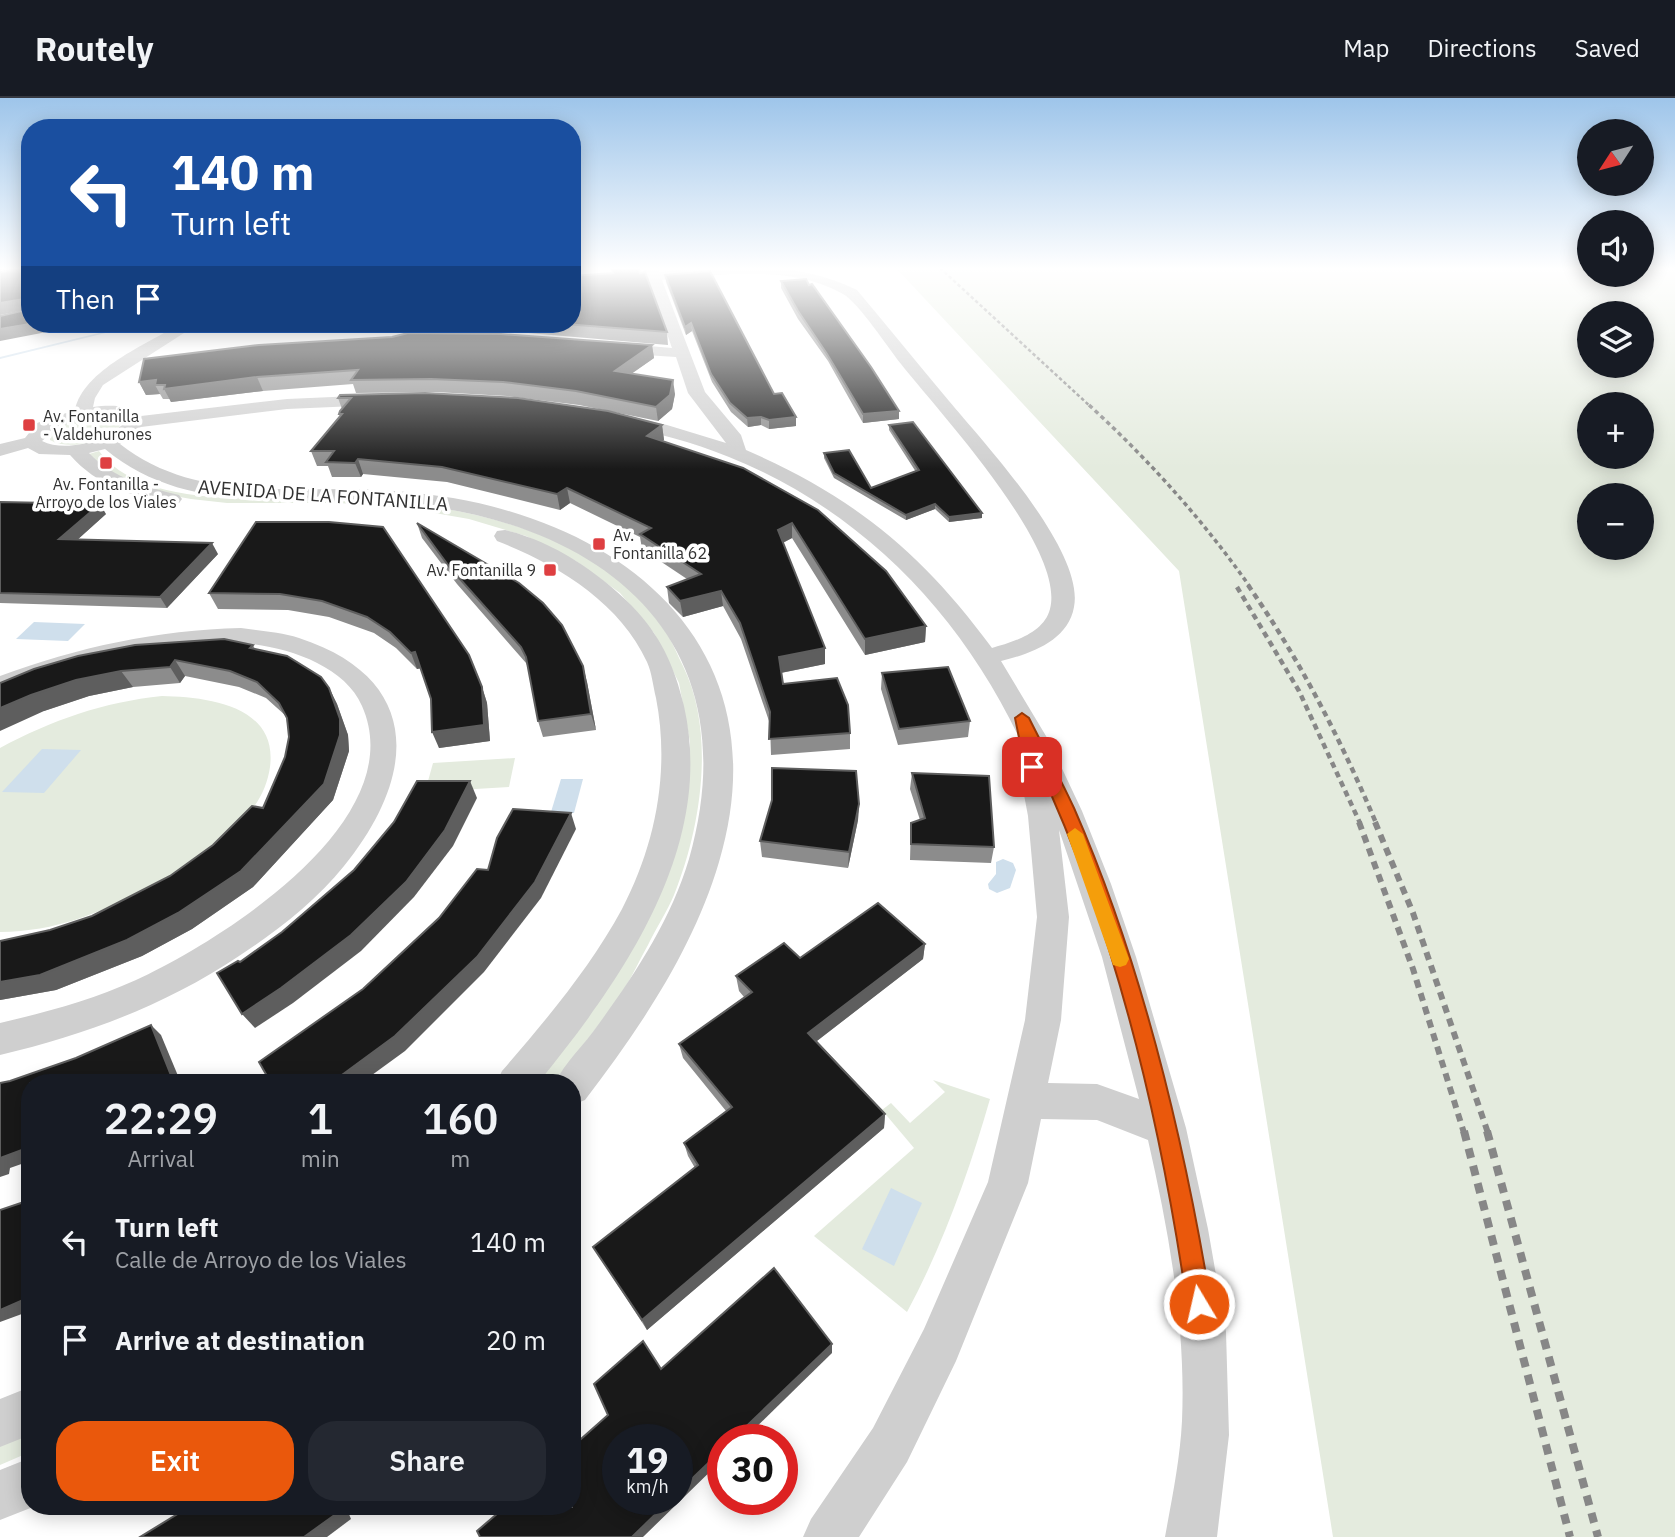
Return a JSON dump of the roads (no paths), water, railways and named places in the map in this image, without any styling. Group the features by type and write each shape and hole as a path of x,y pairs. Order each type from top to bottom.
{"street":[{"path":"83,413 90,390 111,371 171,335"},
{"path":"674,335 697,393 734,439 737,452"},
{"path":"886,335 1022,503 1058,573 1064,592 1063,608 1055,622 1044,635 1025,646 988,657"},
{"path":"595,345 680,353"},
{"path":"135,422 287,404 392,400"},
{"path":"32,442 35,434 46,426 83,413 121,412 132,416 135,422"},
{"path":"606,417 686,435 737,452 815,493 855,518 902,557 954,614 988,657 1022,718 1066,809 1111,930 1166,1128 1184,1208 1203,1329 1204,1445 1191,1537"},
{"path":"32,442 39,448 75,450 107,442 131,429 135,422"},
{"path":"0,450 32,442"},
{"name":"AVENIDA DE LA FONTANILLA","path":"107,442 135,467 160,478 193,486 273,494 400,497 456,505 511,518 558,535 626,575 659,605 681,631 705,677 718,732 717,797 701,872 668,948 616,1034 581,1077"},
{"name":"AVENIDA DE LA FONTANILLA","path":"75,450 86,464 126,486 186,502 223,507 384,511 439,519 491,531 535,547 563,563 600,587 628,615 659,661 672,707 675,718 676,786 656,866 623,937 573,1014 523,1074"},
{"path":"0,685 66,661 139,643 220,636 262,638 299,646 331,659 356,677 373,698 383,724 383,755 375,790 355,827 324,866 282,906 230,945 168,980 112,1006 52,1027 0,1039"},
{"path":"830,1537 890,1445 940,1345 1008,1183 1043,1020 1053,918 1043,816 1022,718"},
{"path":"1027,1101 1097,1102 1166,1128"},
{"path":"0,1423 21,1414"},
{"path":"0,1495 21,1487"}],"water":[{"path":"34,622 85,624 68,641 16,639"},
{"path":"42,749 81,750 44,793 2,792"},
{"path":"561,779 583,779 574,813 551,812"},
{"path":"1003,859 1013,863 1016,870 1010,888 997,893 989,889 988,884 996,874 996,862"},
{"path":"891,1188 922,1203 894,1266 862,1249"}],"waterway":[{"path":"0,358 94,335"}],"railway":[{"path":"1013,335 1091,407"},
{"path":"1089,405 1133,447 1174,492 1250,587"},
{"path":"1248,585 1285,642 1318,701 1349,761 1376,823"},
{"path":"1237,587 1299,691 1360,823"},
{"path":"1359,822 1413,969 1464,1133"},
{"path":"1375,822 1413,913 1488,1133"},
{"path":"1464,1131 1570,1537"},
{"path":"1487,1131 1598,1537"}],"place":[{"name":"Av. Fontanilla - Valdehurones","path":"29,425"},
{"name":"Av. Fontanilla - Arroyo de los Viales","path":"106,463"},
{"name":"Av. Fontanilla 62","path":"599,544"},
{"name":"Av. Fontanilla 9","path":"550,570"}]}
